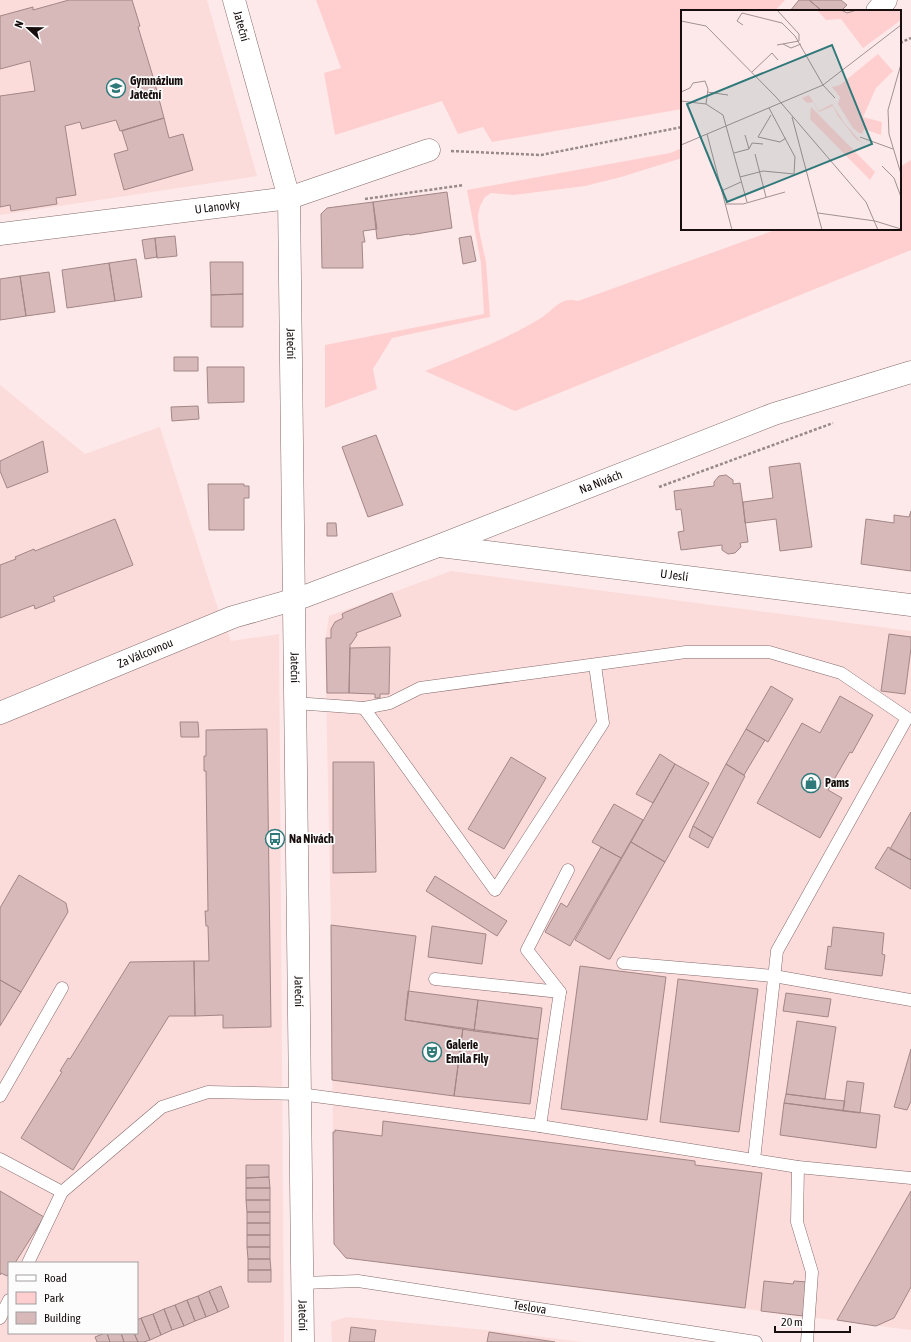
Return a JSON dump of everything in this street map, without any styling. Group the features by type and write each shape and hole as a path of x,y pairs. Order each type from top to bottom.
{"street":[{"name":"Jateční","path":"234,0 289,198 303,1342"},
{"path":"878,10 886,0"},
{"name":"U Lanovky","path":"0,234 289,198 429,150"},
{"name":"Na Nivách","path":"293,600 438,546 774,414 911,372"},
{"name":"U Jeslí","path":"438,546 911,605"},
{"name":"Za Válcovnou","path":"0,712 233,617 293,600"}],"lane":[{"path":"295,703 364,708 390,703 420,688 686,652 769,652 841,673 907,718 777,951 754,1160"},
{"path":"364,708 495,890 603,723 595,665"},
{"path":"540,1126 560,992 527,950 568,870"},
{"path":"623,963 774,976 911,1000"},
{"path":"435,979 560,992"},
{"path":"0,1096 62,988"},
{"path":"28,1262 62,1192 162,1107 208,1092 300,1094 540,1126 798,1167 911,1178"},
{"path":"0,1159 62,1192"},
{"path":"798,1167 797,1222 812,1272 807,1342"},
{"name":"Teslova","path":"303,1283 358,1281 756,1342"},
{"path":"0,1318 8,1302"}],"path":[{"path":"901,43 911,38"},
{"path":"429,150 541,155 681,127"},
{"path":"359,200 464,185"},
{"path":"657,488 833,423"}],"shaded area":[{"name":"Gymnázium Jateční","path":"0,0 207,0 257,176 0,215"},
{"path":"0,385 85,454 160,427 215,600 231,641 279,634 284,1342 0,1342"},
{"path":"451,571 911,631 911,1330 346,1258 334,1244 331,925 325,643 329,616"},
{"path":"346,1317 487,1330 583,1342 332,1342 331,1322"}],"green space":[{"path":"316,0 785,0 776,10 681,10 681,109 492,142 483,127 458,134 442,101 335,135 324,73 341,68"},
{"path":"681,148 681,158 621,177 585,186 514,195 491,193 485,197 480,206 478,215 479,230 486,262 490,317 392,338 373,369 377,389 325,408 325,345 484,314 481,263 467,190 670,153"},
{"path":"911,160 911,250 515,411 425,371 484,347 527,326 546,315 566,300 578,301 775,230 901,230 901,166"}],"building":[{"path":"69,0 132,0 140,26 138,27 164,118 120,131 116,120 82,129 80,122 65,126 76,195 56,198 57,204 11,211 10,205 0,207 0,96 35,91 30,61 0,69 0,16 33,7 33,10"},
{"path":"799,0 809,0 821,10 791,10"},
{"path":"809,0 841,0 847,5 842,10 821,10"},
{"path":"164,118 169,138 183,134 193,170 124,190 114,154 128,150 122,131"},
{"path":"447,192 452,228 377,239 373,202"},
{"path":"373,202 377,229 363,231 365,242 362,242 363,268 322,268 321,214 327,208"},
{"path":"175,236 177,256 157,258 155,238"},
{"path":"471,236 476,261 463,264 459,238"},
{"path":"155,238 157,257 145,259 142,240"},
{"path":"136,259 142,297 115,301 109,263"},
{"path":"210,262 243,262 243,294 211,295"},
{"path":"109,263 115,301 67,308 62,270"},
{"path":"49,272 55,312 26,316 20,276"},
{"path":"20,276 26,316 0,320 0,279"},
{"path":"243,294 243,327 211,327 211,295"},
{"path":"174,357 198,357 198,371 174,371"},
{"path":"207,367 244,367 244,402 208,403"},
{"path":"198,406 199,419 172,421 171,407"},
{"path":"376,435 403,505 368,517 342,447"},
{"path":"43,441 48,472 7,488 0,471 0,461"},
{"path":"800,463 812,547 780,551 776,519 745,523 743,502 773,498 769,467"},
{"path":"726,475 733,480 733,484 740,483 748,542 740,543 741,547 735,553 728,554 722,550 722,545 681,550 678,532 684,531 681,509 676,510 674,491 714,486 714,482 719,476"},
{"path":"208,484 244,484 244,486 249,486 249,498 244,498 244,530 209,530"},
{"path":"911,511 911,571 861,564 866,519 894,523 894,515 909,517"},
{"path":"115,519 133,565 53,597 55,601 35,609 34,605 0,618 0,565 16,559 15,557 34,549 35,551"},
{"path":"327,523 336,523 337,536 327,536"},
{"path":"392,593 401,616 356,633 357,635 350,644 349,693 327,693 326,638 331,638 331,629 335,622 343,618 342,614"},
{"path":"889,634 911,637 905,694 881,691"},
{"path":"390,647 389,694 380,694 380,698 375,698 375,694 349,693 350,648"},
{"path":"771,686 793,699 768,742 746,729"},
{"path":"840,696 873,715 852,753 850,752 828,790 842,798 820,838 757,803 802,723 820,733"},
{"path":"180,722 198,722 199,737 181,737"},
{"path":"267,729 271,1027 223,1028 223,1015 195,1016 194,961 209,961 208,926 206,926 205,911 208,911 206,771 204,771 204,756 206,756 206,730"},
{"path":"746,729 765,740 744,775 726,764"},
{"path":"660,754 675,764 653,803 636,794"},
{"path":"511,757 546,778 504,849 468,829"},
{"path":"333,762 374,762 376,872 333,873"},
{"path":"675,764 709,783 665,862 631,842"},
{"path":"726,764 745,776 713,838 693,826"},
{"path":"614,804 643,820 621,858 592,842"},
{"path":"911,812 911,860 890,849"},
{"path":"693,826 713,838 708,848 689,837"},
{"path":"631,842 665,862 610,959 608,959 575,940"},
{"path":"601,847 621,858 570,946 545,932 561,903 567,907"},
{"path":"888,847 911,860 911,889 875,868"},
{"path":"19,875 66,903 68,912 21,992 0,980 0,908"},
{"path":"435,876 507,921 497,936 426,891"},
{"path":"331,925 416,936 405,1020 463,1028 454,1096 332,1080"},
{"path":"432,926 486,934 482,964 428,957"},
{"path":"833,927 884,933 882,954 885,955 882,976 825,969 828,946 831,947"},
{"path":"194,961 195,1016 169,1016 73,1170 21,1138 62,1072 60,1071 68,1058 70,1059 130,962"},
{"path":"580,966 666,977 647,1120 561,1109"},
{"path":"678,979 758,989 739,1132 660,1122"},
{"path":"0,980 21,992 0,1026"},
{"path":"408,991 478,1000 474,1031 405,1020"},
{"path":"786,993 831,999 828,1017 783,1011"},
{"path":"478,1000 542,1008 538,1039 474,1031"},
{"path":"797,1021 836,1027 825,1099 786,1094"},
{"path":"463,1028 538,1039 530,1104 454,1096"},
{"path":"911,1049 911,1101 907,1110 894,1107"},
{"path":"847,1081 864,1083 860,1113 843,1111"},
{"path":"786,1094 845,1101 843,1111 784,1103"},
{"path":"784,1103 880,1115 876,1148 780,1135"},
{"path":"383,1121 695,1161 695,1165 762,1173 745,1308 346,1258 334,1244 333,1132 335,1132 335,1130 382,1136"},
{"path":"246,1165 269,1165 269,1177 246,1178"},
{"path":"269,1177 270,1188 246,1188 246,1178"},
{"path":"246,1188 270,1188 270,1200 246,1200"},
{"path":"0,1191 44,1217 16,1262 8,1262 7,1276 1,1273 0,1275"},
{"path":"911,1191 911,1287 894,1318 876,1326 837,1320"},
{"path":"246,1200 270,1200 270,1212 247,1212"},
{"path":"247,1212 270,1212 270,1223 247,1223"},
{"path":"247,1223 270,1223 270,1235 247,1235"},
{"path":"247,1235 270,1235 270,1247 247,1247"},
{"path":"247,1247 270,1247 270,1259 248,1259"},
{"path":"248,1259 270,1259 271,1270 248,1270"},
{"path":"248,1270 271,1270 271,1282 248,1282"},
{"path":"764,1281 793,1284 794,1281 807,1282 803,1316 761,1311"},
{"path":"221,1286 229,1307 218,1312 209,1291"},
{"path":"209,1291 218,1312 206,1317 198,1296"},
{"path":"198,1296 206,1317 195,1321 187,1300"},
{"path":"187,1300 195,1321 184,1326 175,1305"},
{"path":"175,1305 184,1326 172,1330 164,1309"},
{"path":"164,1309 172,1330 161,1335 153,1314"},
{"path":"153,1314 161,1335 150,1340 141,1318"},
{"path":"141,1318 150,1340 138,1342 134,1334 138,1334 138,1320"},
{"path":"351,1327 376,1330 374,1342 349,1342"},
{"path":"489,1332 555,1342 487,1342"},
{"path":"107,1334 110,1342 97,1342 95,1337"},
{"path":"107,1334 121,1334 124,1342 110,1342"},
{"path":"121,1334 134,1334 138,1342 124,1342"}],"place":[{"name":"Gymnázium Jateční","path":"116,88"},
{"name":"Pams","path":"811,783"},
{"name":"Na Nivách","path":"275,839"},
{"name":"Galerie Emila Fily","path":"432,1052"}]}
